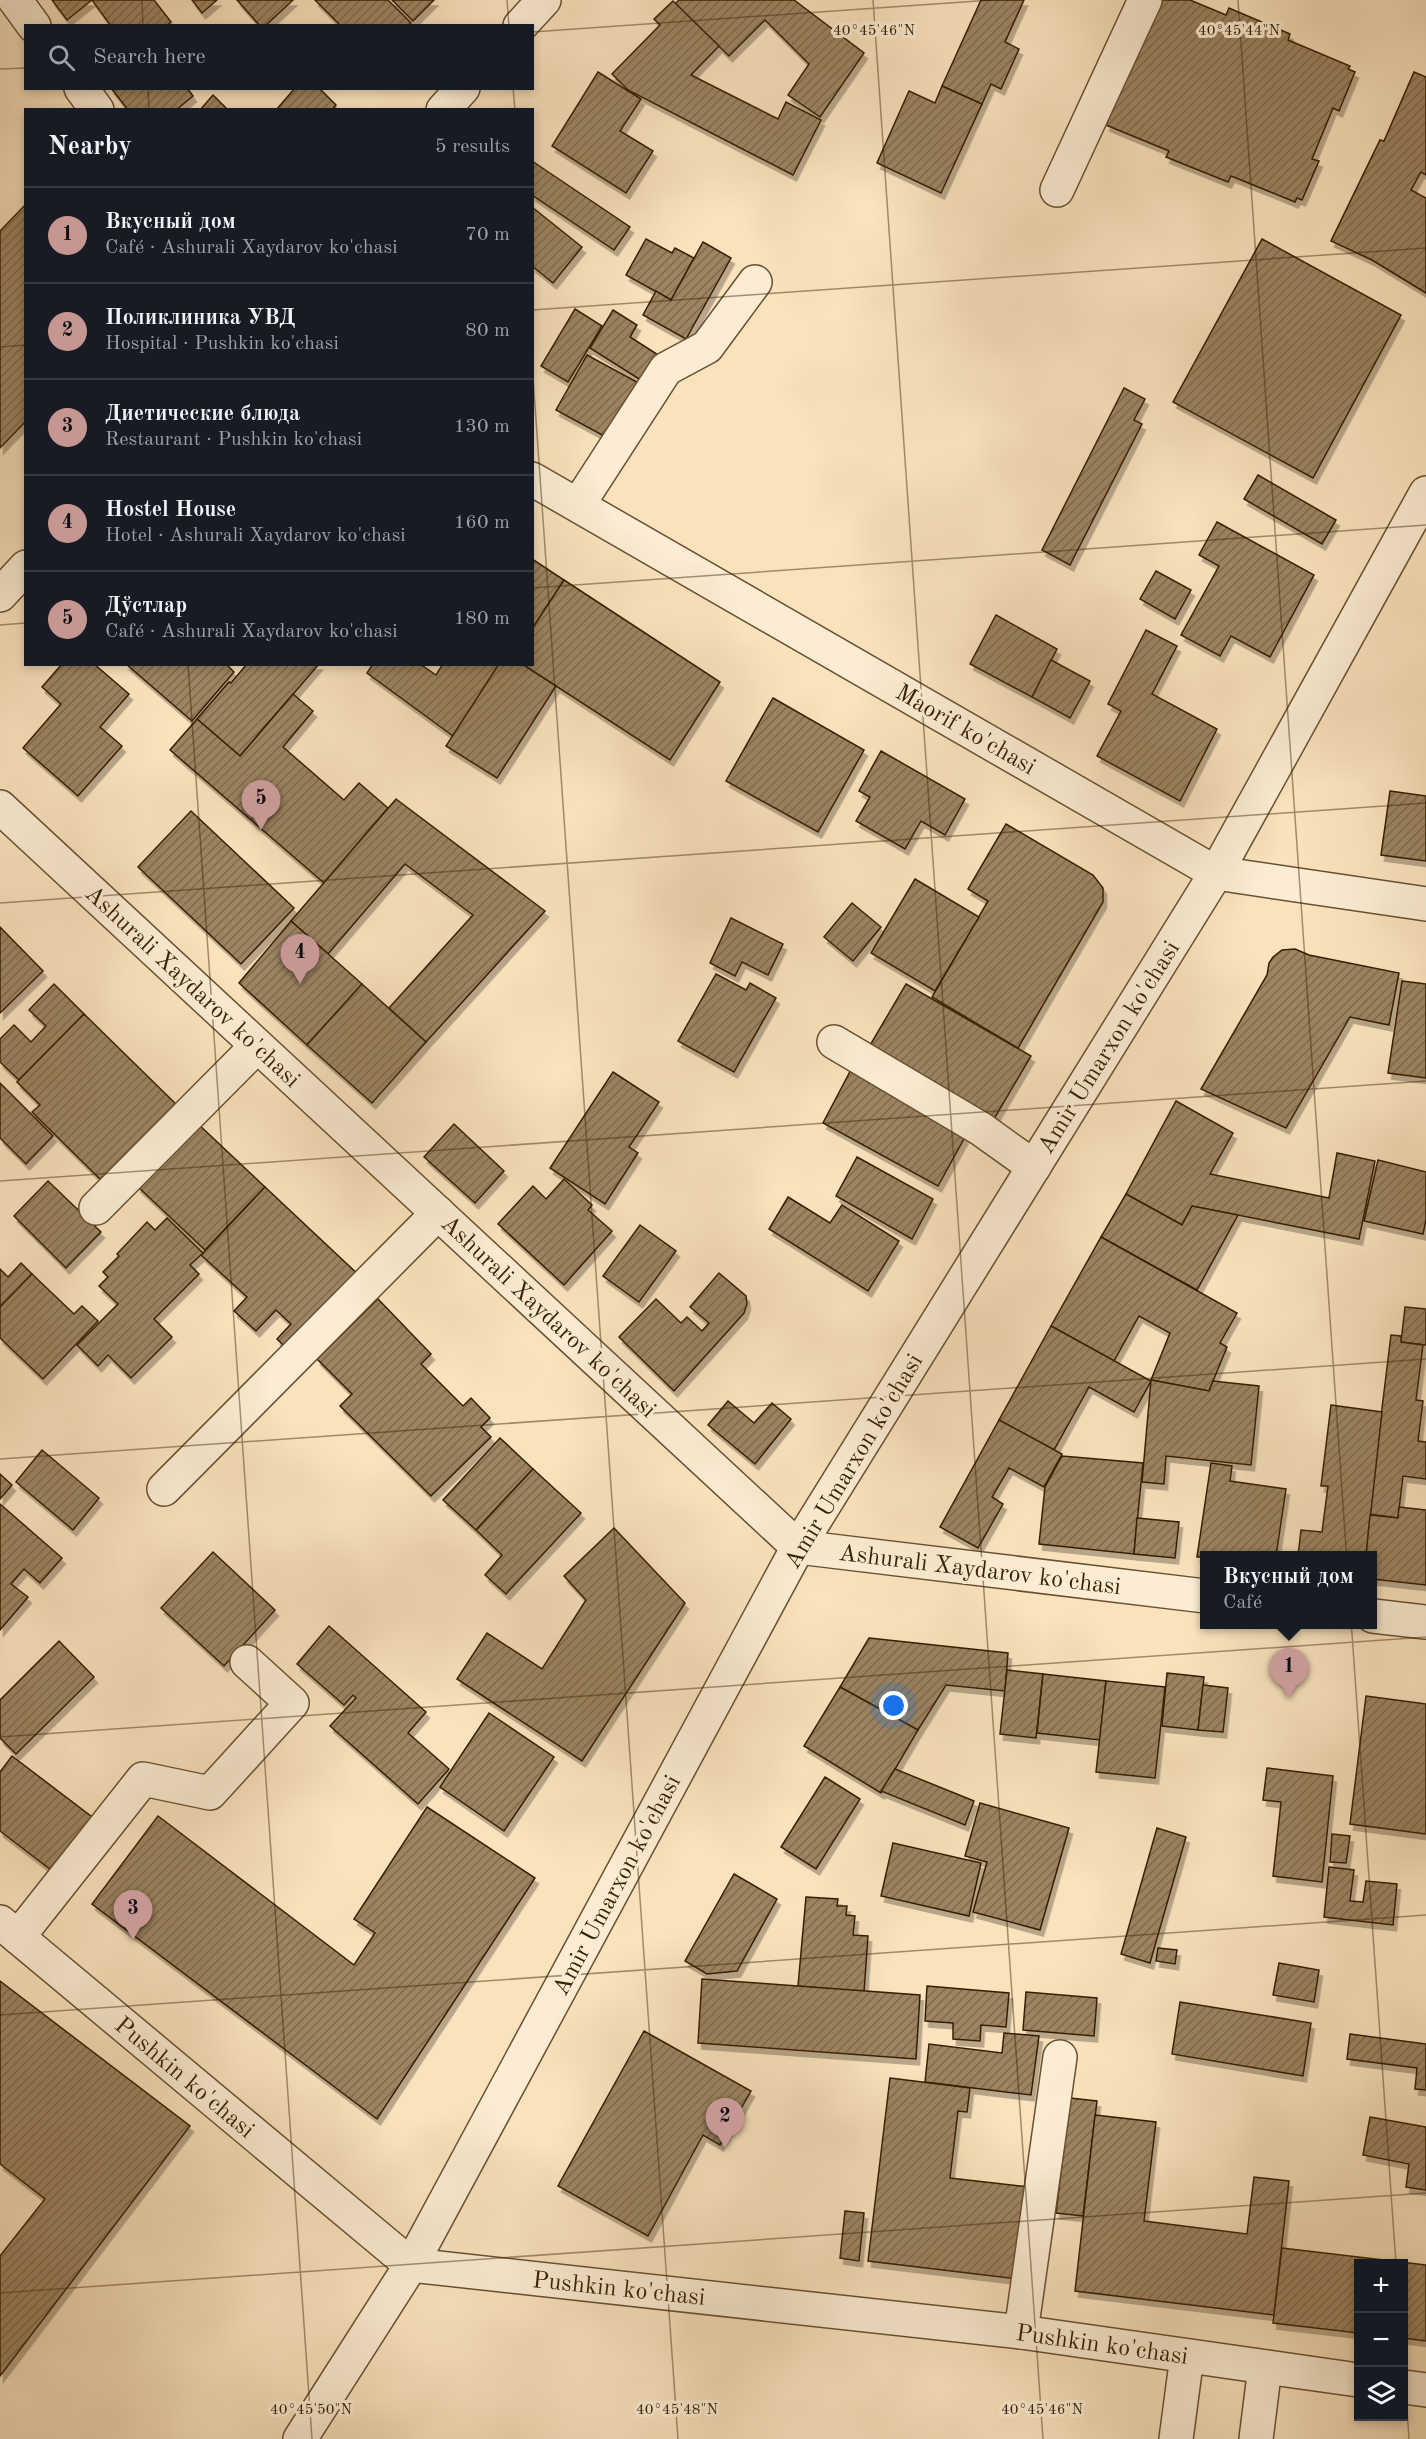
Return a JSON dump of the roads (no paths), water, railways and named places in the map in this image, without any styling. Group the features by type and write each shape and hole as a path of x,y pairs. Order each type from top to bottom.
{"street":[{"path":"15,0 33,24"},
{"path":"522,24 544,0"},
{"path":"1057,190 1145,0"},
{"path":"82,90 96,108"},
{"path":"445,108 461,90"},
{"path":"578,506 666,369 707,347 755,282"},
{"name":"Maorif ko'chasi","path":"534,480 1216,873 1426,904"},
{"name":"Amir Umarxon ko'chasi","path":"300,2439 411,2265 798,1547 1216,873 1426,493"},
{"path":"0,595 24,569"},
{"name":"Ashurali Xaydarov ko'chasi","path":"0,807 798,1547 1200,1595"},
{"path":"834,1042 981,1129 1034,1167"},
{"path":"96,1208 257,1046"},
{"path":"164,1489 438,1213"},
{"path":"1377,1616 1426,1622"},
{"path":"9,1930 143,1779 210,1793 291,1702 247,1662"},
{"name":"Pushkin ko'chasi","path":"9,1930 411,2265 1021,2332 1354,2379"},
{"path":"1021,2332 1060,2057"},
{"path":"1176,2439 1187,2356"},
{"path":"1256,2439 1265,2367"},
{"path":"1408,2388 1426,2390"}],"place":[{"name":"Дўстлар","path":"261,830"},
{"name":"Hostel House","path":"300,984"},
{"name":"Вкусный дом","path":"1289,1698"},
{"name":"Диетические блюда","path":"133,1940"},
{"name":"Поликлиника УВД","path":"725,2148"}]}
